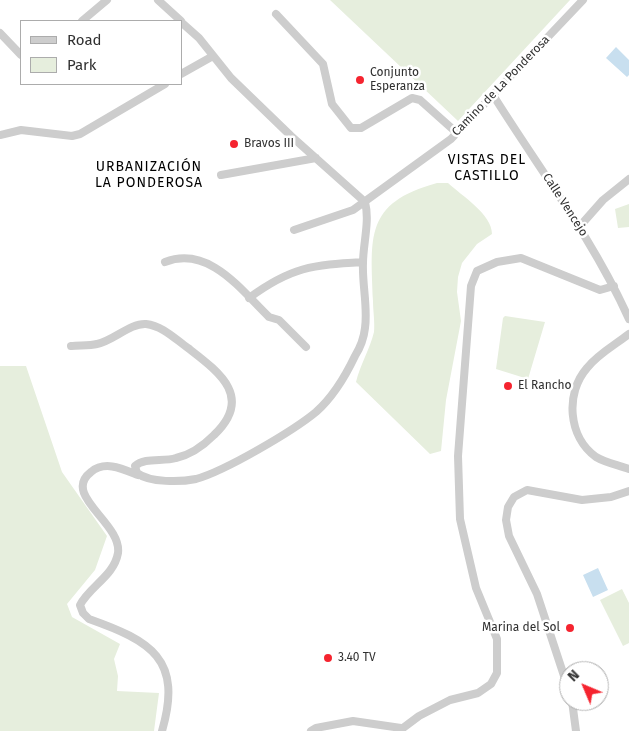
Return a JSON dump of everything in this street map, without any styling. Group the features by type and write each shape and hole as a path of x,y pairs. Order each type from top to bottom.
{"street":[{"path":"83,20 106,0"},
{"path":"158,0 180,20"},
{"name":"Camino de La Ponderosa","path":"294,230 353,210 457,133 583,0"},
{"path":"276,14 323,64 332,104 351,128 361,128 412,98 420,100 457,133"},
{"path":"162,731 168,684 160,658 151,648 141,642 89,619 83,613 80,605 113,565 118,554 118,544 111,528 84,496 81,488 84,480 90,472 108,466 140,475 182,480 206,475 248,454 315,412 335,391 345,376 363,338 365,315 363,262 365,202 231,78 200,38 182,22"},
{"path":"0,33 20,54"},
{"path":"182,73 213,56"},
{"path":"0,135 21,130 72,136 80,134 163,85"},
{"name":"Calle Vencejo","path":"493,95 580,226 627,308 629,319"},
{"path":"220,174 316,158"},
{"path":"580,226 604,200 629,179"},
{"path":"165,262 186,257 211,264 269,317 279,320 306,347"},
{"path":"311,731 316,728 353,722 400,730 450,700 478,693 491,684 497,673 497,639 476,588 460,519 458,456 471,286 477,271 497,262 521,258 592,288 600,290 614,286"},
{"path":"249,298 273,280 297,269 317,265 363,262"},
{"path":"71,346 98,344 144,324 162,329 220,373 228,384 231,394 230,408 225,421 216,433 204,444 175,459 138,463 135,470 140,475"},
{"path":"629,334 595,358 585,369 572,394 571,403 575,423 588,448 596,456 629,469"},
{"path":"559,661 537,594 509,536 506,520 508,507 514,497 527,490 582,500 611,497 629,491"},
{"path":"573,711 576,731"}],"green space":[{"path":"330,0 570,0 458,121"},
{"path":"437,183 448,183 475,206 487,219 492,234 477,244 462,263 458,277 457,292 461,321 446,400 441,451 430,454 356,382 374,332 372,258 373,241 377,226 384,212 396,201 413,191"},
{"path":"629,204 629,227 618,228 615,209"},
{"path":"505,316 545,322 528,379 496,369 503,318"},
{"path":"0,366 26,366 62,472 107,536 95,570 67,604 72,617 120,644 114,659 118,676 117,691 159,693 154,731 0,731"},
{"path":"622,589 629,603 629,643 623,646 600,600"}],"water":[{"path":"616,47 629,60 629,75 627,77 606,58"},
{"path":"598,568 608,590 593,597 583,575"}],"place":[{"name":"Conjunto Esperanza","path":"360,80"},
{"name":"Bravos III","path":"234,144"},
{"name":"El Rancho","path":"508,386"},
{"name":"Marina del Sol","path":"570,628"},
{"name":"3.40 TV","path":"328,658"}],"district":[{"name":"VISTAS DEL CASTILLO","path":"487,168"},
{"name":"URBANIZACIÓN LA PONDEROSA","path":"149,176"}]}
